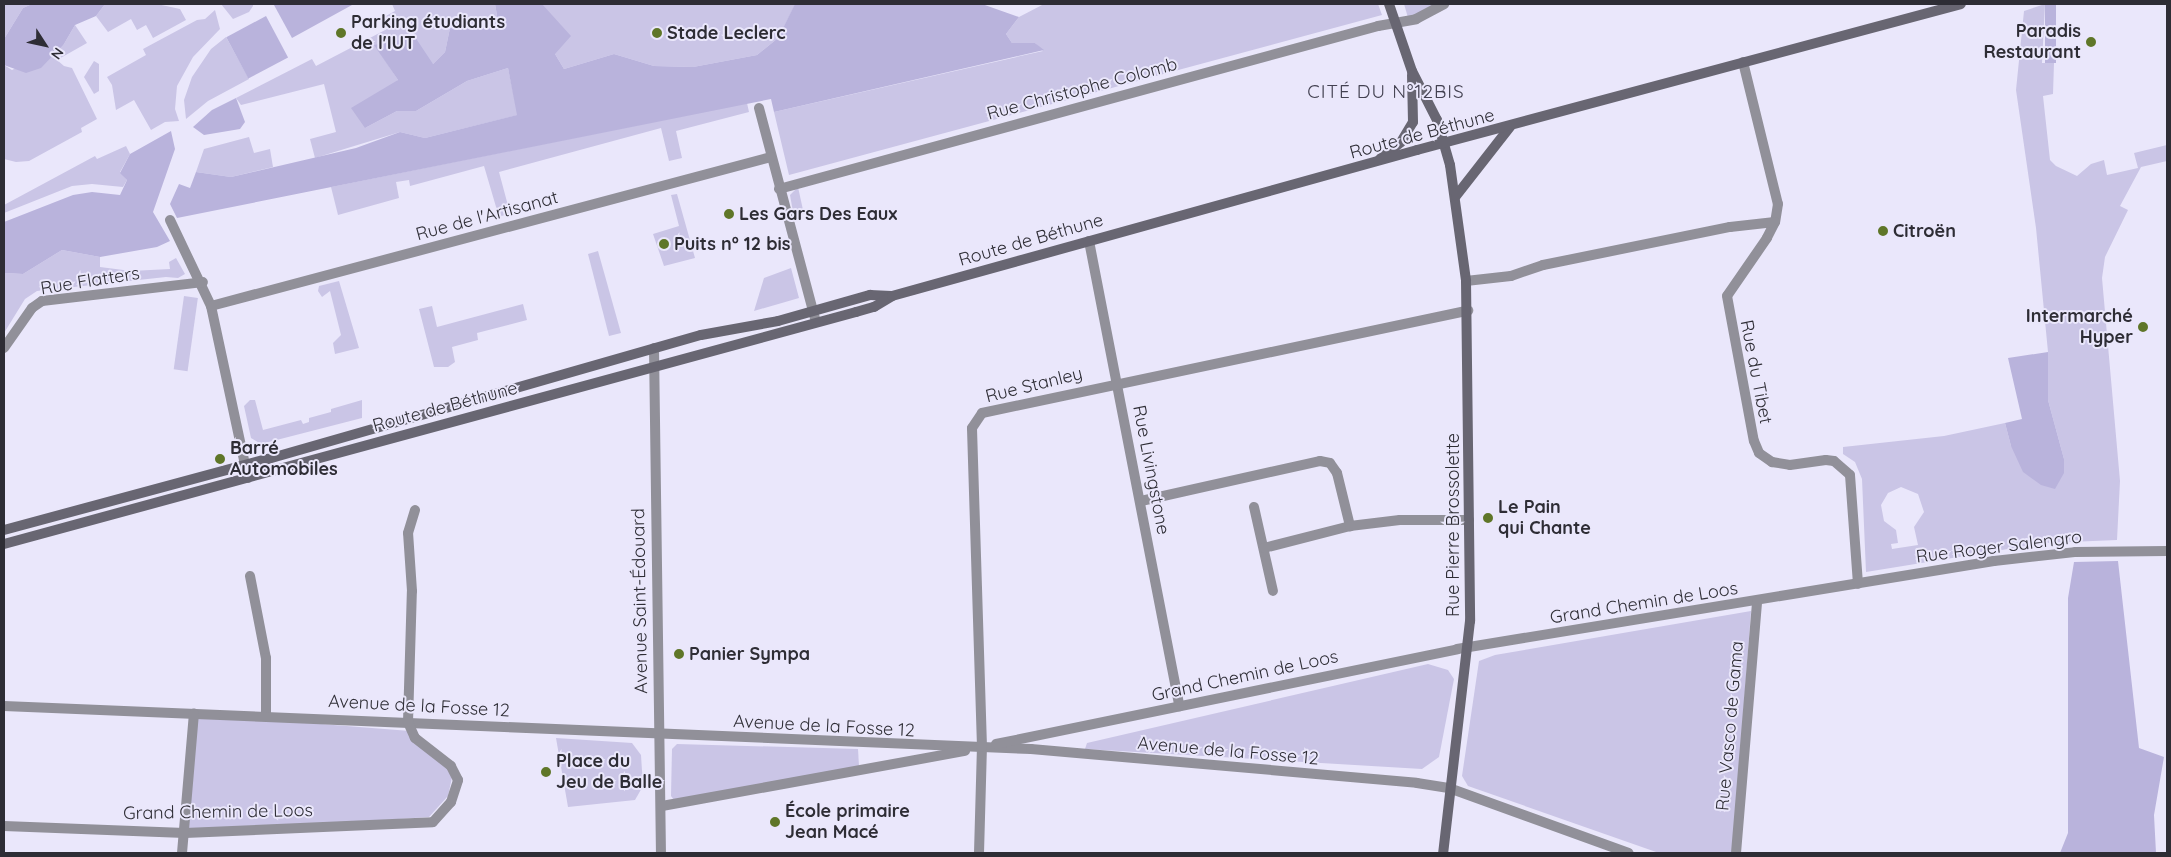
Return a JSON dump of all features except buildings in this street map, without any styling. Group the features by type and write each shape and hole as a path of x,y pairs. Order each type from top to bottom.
{"main road":[{"path":"1377,162 1401,142 1413,122 1412,71 1394,24 1389,4"},
{"name":"Route de Béthune","path":"4,530 245,466 654,348 870,296 892,296 1961,4"},
{"name":"Rue Pierre Brossolette","path":"1412,71 1437,120 1444,144 1456,196 1468,311 1469,520 1467,648 1442,853"},
{"path":"1456,196 1510,127"},
{"name":"Route de Béthune","path":"4,544 874,307 892,296"}],"street":[{"name":"Rue Christophe Colomb","path":"779,189 1416,19 1444,4"},
{"path":"1466,280 1511,276 1552,263 1730,227 1776,222 1778,204 1758,115 1743,62"},
{"path":"759,108 779,189 816,322"},
{"name":"Rue de l'Artisanat","path":"212,306 771,156"},
{"path":"170,220 203,282 212,306 248,478"},
{"name":"Rue du Tibet","path":"1776,222 1727,296 1754,441 1766,459 1780,464 1826,460 1842,467 1852,483 1858,584"},
{"name":"Rue Livingstone","path":"1089,241 1118,382 1179,706"},
{"name":"Rue Flatters","path":"4,348 32,308 42,301 203,282"},
{"name":"Rue Stanley","path":"979,853 982,747 972,428 982,413 1118,382 1468,311"},
{"name":"Avenue Saint-Édouard","path":"654,348 658,734 662,806 661,853"},
{"path":"1141,501 1320,461 1330,463 1337,473 1350,526"},
{"path":"1254,507 1273,591"},
{"path":"408,722 412,591 408,533 415,510"},
{"path":"1264,548 1350,526 1400,520 1469,520"},
{"name":"Rue Roger Salengro","path":"1837,588 2059,553 2167,551"},
{"path":"250,576 266,658 266,716"},
{"name":"Grand Chemin de Loos","path":"662,806 949,756 982,747 1467,648 1837,588"},
{"name":"Rue Vasco de Gama","path":"1736,853 1757,601"},
{"name":"Avenue de la Fosse 12","path":"4,706 408,722 949,748 982,747 1417,783 1449,788 1629,853"},
{"path":"182,853 194,714"},
{"name":"Grand Chemin de Loos","path":"4,826 185,833 433,822 451,802 458,780 451,766 414,738 408,722"}],"shaded area":[{"path":"4,4 32,4 23,8 4,39"},
{"path":"32,4 105,4 96,16 75,25 64,44 41,68 26,73 4,65 4,39 23,8"},
{"path":"105,4 157,4 180,9 186,20 153,38 146,25 137,30 131,19 108,32 96,16"},
{"path":"221,4 253,4 253,6 249,12 233,19"},
{"path":"392,4 495,4 499,27 450,28 445,52 433,64 375,45 398,80 365,128 397,111 416,111 467,81 508,68 518,115 425,138 400,132 315,158 310,139 336,132 324,84 241,105 236,98 312,59 316,66 389,28 384,17 395,11"},
{"path":"495,4 542,4 571,36 555,54 564,69 614,54 654,66 693,67 757,55 778,38 795,4 982,4 1019,17 1006,34 1012,43 1035,43 1044,50 774,112 771,99 177,218 170,204 179,184 190,188 196,172 231,177 356,148 400,132 425,138 517,115 508,68 467,81 416,111 397,111 365,128 351,108 398,80 374,45 415,37 433,64 445,52 450,28 499,27"},
{"path":"542,4 795,5 778,38 757,55 693,67 654,66 614,54 564,69 555,54"},
{"path":"1044,4 1378,4 1382,15 789,175 774,112 1043,51 1035,43 1012,43 1006,34 1019,17"},
{"path":"1404,4 1444,4 1409,21"},
{"path":"2045,4 2042,63 2054,63 2053,94 2043,96 2050,160 2056,166 2077,176 2091,164 2104,160 2107,175 2138,168 2134,153 2167,145 2167,161 2141,167 2120,206 2128,210 2105,257 2102,278 2120,481 2117,540 2045,543 1866,572 1862,479 1855,462 1843,454 1843,447 1944,436 2005,423 2011,446 2064,459 2048,400 2048,352 2036,228 2016,90 2024,11","holes":["1901,487 1918,494 1924,512 1914,527 1918,545 1892,549 1891,544 1898,543 1896,530 1884,521 1881,505 1888,493"]},
{"path":"2045,4 2056,4 2056,63 2045,63"},
{"path":"274,5 352,5 292,38"},
{"path":"215,10 220,29 193,57 177,86 175,109 179,121 165,122 151,130 134,100 116,110 112,85 107,77 146,55 143,49 197,20 205,19"},
{"path":"266,16 288,57 248,79 226,37"},
{"path":"75,25 87,43 57,60 64,66 72,68 97,119 81,128 82,132 29,161 16,162 4,159 4,65 12,70 64,44"},
{"path":"226,37 249,79 208,101 186,119 184,100 192,77 211,49"},
{"path":"94,61 99,64 99,91 94,94 84,77"},
{"path":"236,98 245,122 240,129 204,135 193,127 212,110"},
{"path":"747,103 749,112 676,131 682,158 669,161 661,128 499,172 510,213 499,217 484,166 410,186 409,180 396,182 399,198 338,215 331,187"},
{"path":"171,131 175,149 153,212 170,241 157,247 100,257 62,250 23,274 4,273 4,222 73,195 92,192 120,195 127,180 120,173 130,154"},
{"path":"249,137 254,153 270,149 273,167 231,177 196,172 204,149"},
{"path":"126,146 130,154 120,172 127,180 123,187 92,184 72,186 4,213 4,205 95,156 97,159"},
{"path":"798,187 803,210 793,212 790,195"},
{"path":"677,194 695,258 664,266 653,234 679,226 671,195"},
{"path":"62,250 100,257 100,267 131,271 170,269 169,262 176,258 185,274 178,278 166,277 37,291 25,299 4,333 4,273 23,274"},
{"path":"598,251 621,333 609,336 588,254"},
{"path":"791,268 799,298 754,311 764,278"},
{"path":"339,281 359,348 335,354 333,343 341,335 330,291 322,297 318,291 319,286"},
{"path":"184,296 198,298 188,371 174,369"},
{"path":"523,304 527,320 477,333 478,340 452,347 455,362 448,367 434,367 419,309 432,306 437,327"},
{"path":"2048,352 2048,400 2064,459 2064,473 2055,489 2041,485 2023,472 2011,446 2005,423 2022,419 2008,358"},
{"path":"250,400 255,400 263,430 301,420 303,424 309,422 309,418 331,412 331,409 362,400 362,418 261,444 251,438 244,406"},
{"path":"2118,561 2139,748 2164,757 2154,815 2156,853 2060,853 2068,833 2068,598 2074,562"},
{"path":"1751,611 1733,853 1659,853 1468,786 1462,776 1479,661 1495,655"},
{"path":"1428,664 1448,670 1454,679 1439,757 1422,769 1085,749 1087,743"},
{"path":"194,714 410,731 454,768 448,796 429,817 185,833"},
{"path":"556,738 632,743 641,755 643,786 635,800 568,807"},
{"path":"677,744 858,749 859,766 674,800 671,796 672,749"}],"place":[{"name":"Parking étudiants de l'IUT","path":"341,33"},
{"name":"Stade Leclerc","path":"657,33"},
{"name":"Paradis Restaurant","path":"2091,42"},
{"name":"Les Gars Des Eaux","path":"729,214"},
{"name":"Citroën","path":"1883,231"},
{"name":"Puits n° 12 bis","path":"664,244"},
{"name":"Intermarché Hyper","path":"2143,327"},
{"name":"Barré Automobiles","path":"220,459"},
{"name":"Le Pain qui Chante","path":"1488,518"},
{"name":"Panier Sympa","path":"679,654"},
{"name":"Place du Jeu de Balle","path":"546,772"},
{"name":"École primaire Jean Macé","path":"775,822"}],"district":[{"name":"CITÉ DU N°12BIS","path":"1386,92"}]}
